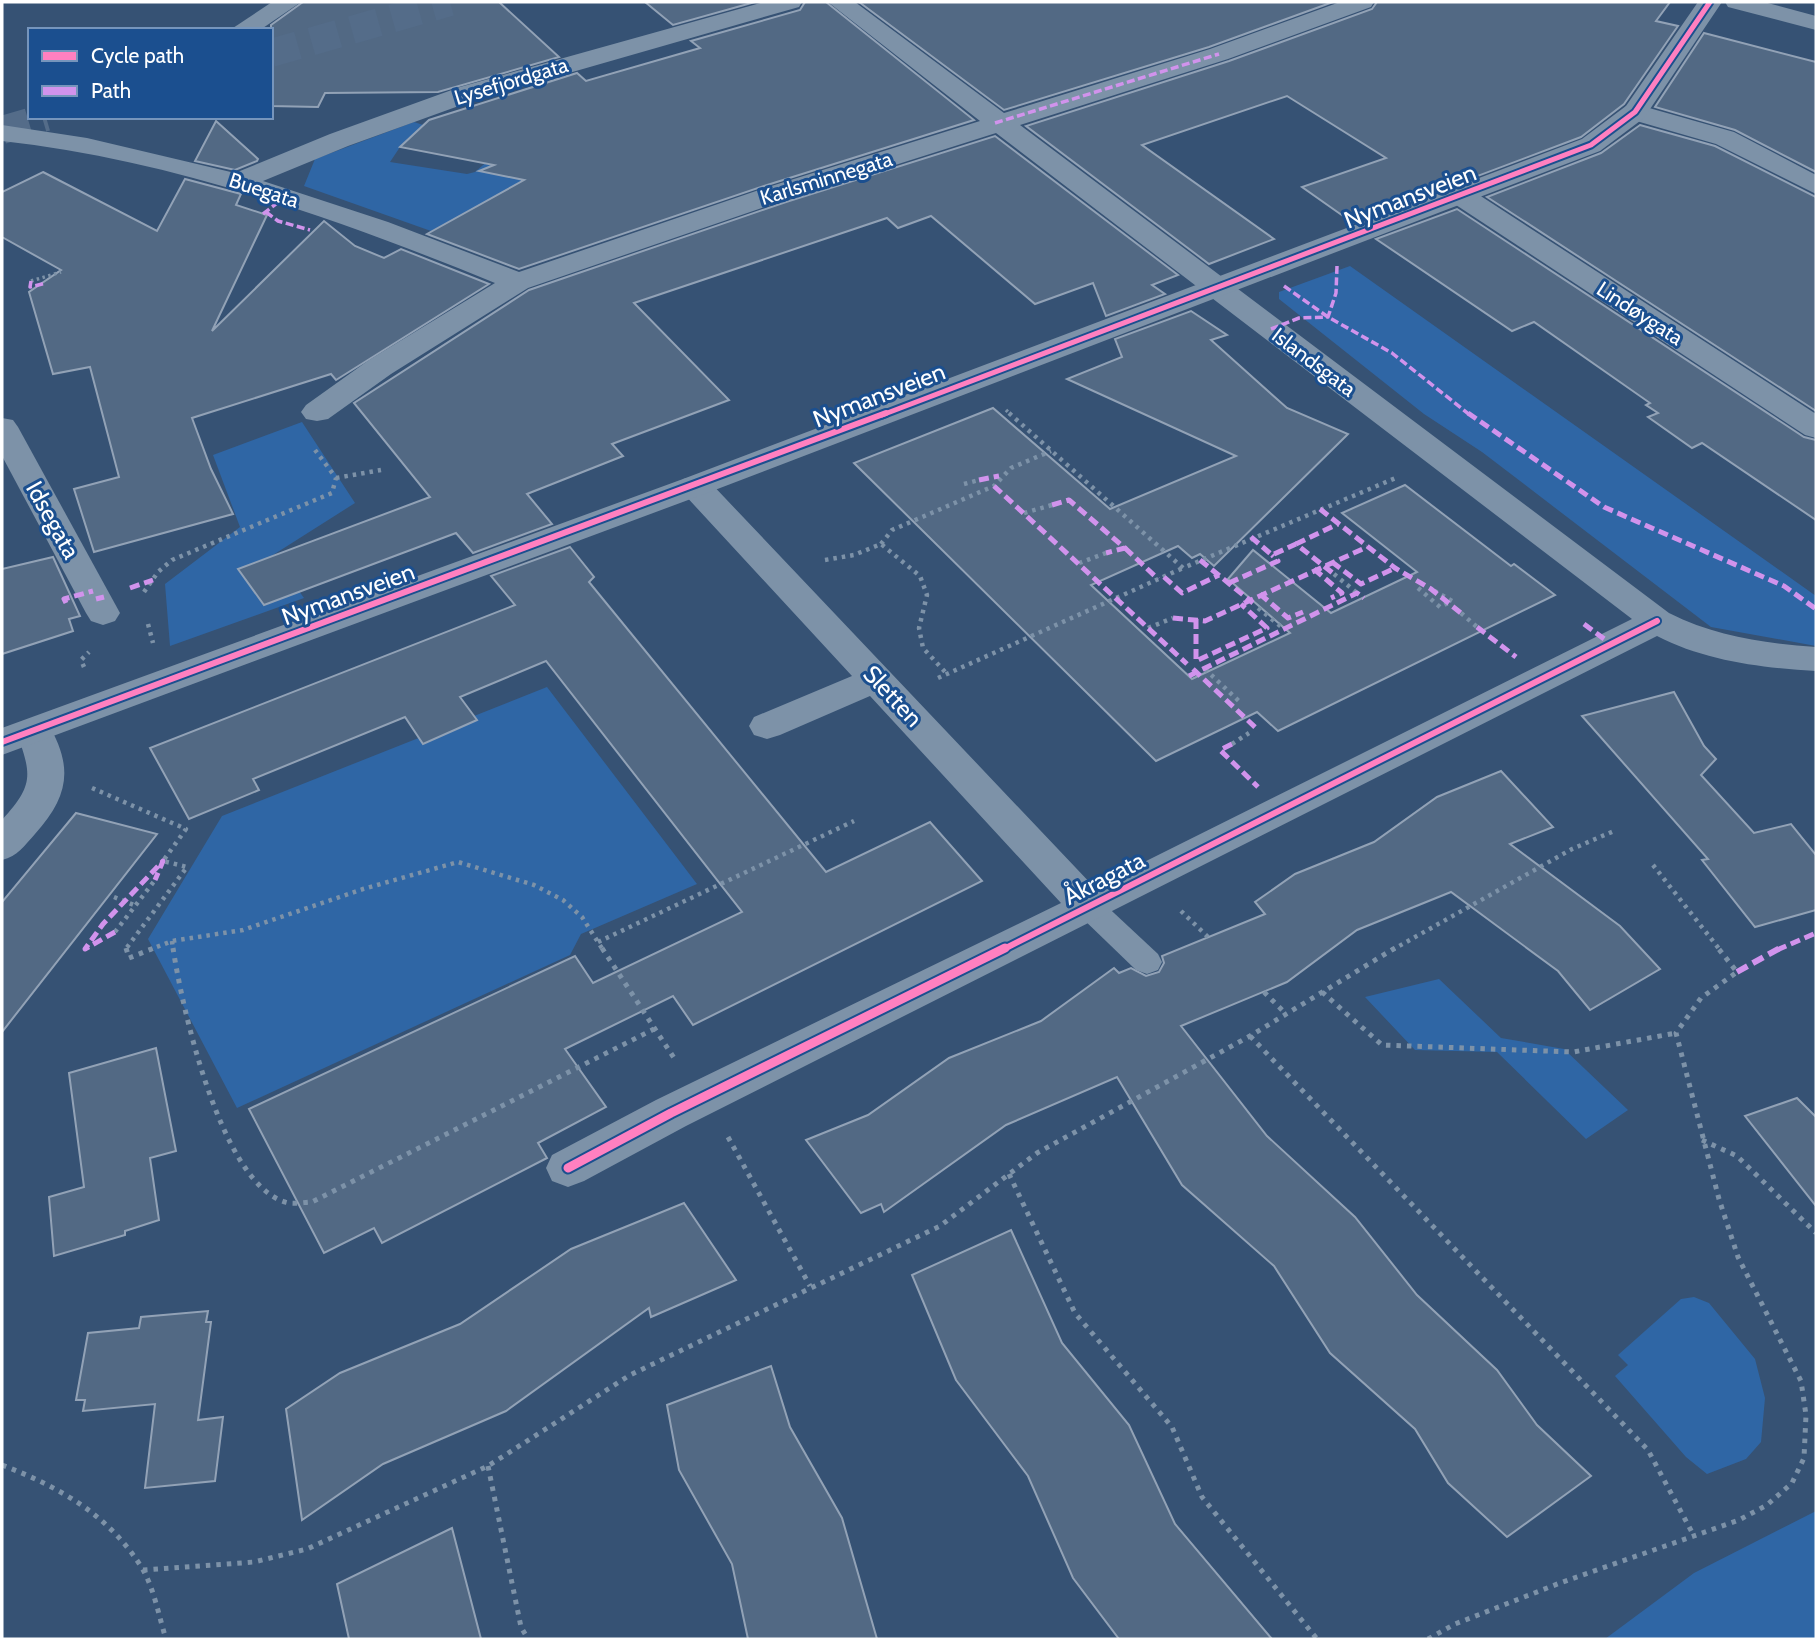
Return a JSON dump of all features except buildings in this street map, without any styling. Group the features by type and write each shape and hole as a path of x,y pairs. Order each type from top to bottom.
{"street":[{"path":"245,28 289,2"},
{"name":"Lysefjordgata","path":"240,181 444,101 790,2"},
{"name":"Islandsgata","path":"840,2 995,123 1657,621 1689,637 1726,648 1816,659"},
{"name":"Karlsminnegata","path":"317,412 380,367 518,282 995,123 1219,54 1362,2"},
{"name":"Nymansveien","path":"18,737 1463,197 1591,145 1635,112 1710,2"},
{"path":"1737,2 1816,23"},
{"path":"1635,112 1725,138 1816,186"},
{"path":"2,158 80,119"},
{"name":"Buegata","path":"2,133 47,137 240,181 373,226 518,282"},
{"name":"Lindøygata","path":"1463,197 1816,428"},
{"name":"Idsegata","path":"2,427 103,613"},
{"name":"Sletten","path":"695,486 1089,907"},
{"name":"Åkragata","path":"568,1168 670,1113 1089,907 1657,621"},
{"name":"Sletten","path":"767,726 877,679"},
{"path":"2,846 47,793 48,774 18,737"}],"lane":[{"path":"1089,907 1147,962"}],"path":[{"path":"31,281 61,272"},
{"path":"998,403 1183,568"},
{"path":"814,562 854,555 881,544 899,527 994,486 999,476 1011,468 1051,451"},
{"path":"336,478 381,470"},
{"path":"928,682 1183,568 1404,475"},
{"path":"964,484 979,480"},
{"path":"141,597 158,572 172,560 270,522 332,493"},
{"path":"1024,513 1052,505"},
{"path":"881,544 920,576 927,595 919,628 923,648 947,674"},
{"path":"1079,564 1106,553"},
{"path":"1334,574 1357,593"},
{"path":"1418,588 1440,607 1452,601 1431,589"},
{"path":"1258,608 1284,629"},
{"path":"1461,613 1477,626"},
{"path":"146,616 154,647"},
{"path":"1148,628 1173,618"},
{"path":"1205,669 1242,704"},
{"path":"1232,744 1250,733"},
{"path":"83,785 186,829 163,861 187,867 125,949 129,958 172,941 243,930 363,889 458,862 534,885 563,900 582,917 665,1048 707,1097 810,1286"},
{"path":"598,942 854,821"},
{"path":"143,1570 254,1562 307,1549 488,1466 630,1375 810,1286 940,1226 1037,1153 1250,1036 1509,883 1572,849 1614,831"},
{"path":"1428,1639 1455,1624 1560,1583 1739,1520 1768,1505 1792,1483 1804,1458 1806,1415 1801,1381 1738,1257 1702,1140 1676,1033 1685,1014 1700,997 1737,972 1653,865"},
{"path":"115,932 155,880"},
{"path":"114,897 134,905"},
{"path":"172,941 175,975 216,1113 231,1147 263,1189 284,1202 312,1202 654,1029"},
{"path":"1264,992 1286,1014"},
{"path":"1322,992 1382,1045 1573,1052 1676,1033"},
{"path":"1250,1036 1410,1199 1648,1450 1694,1536"},
{"path":"1702,1140 1737,1156 1816,1233"},
{"path":"1009,1174 1076,1313 1172,1427 1202,1497 1317,1639"},
{"path":"2,1465 51,1484 88,1508 118,1537 143,1570 166,1639"},
{"path":"488,1466 521,1627 528,1639"}],"shaded area":[{"path":"414,122 423,125 402,144 390,162 467,174 475,172 490,159 567,167 431,231 304,186 315,159"},
{"path":"1350,266 1816,596 1816,646 1711,627 1482,452 1424,414 1279,299 1279,292"},
{"path":"302,422 355,503 273,555 304,598 170,646 165,584 240,527 213,455"},
{"path":"547,687 697,884 581,934 570,955 237,1108 148,939 222,816"},
{"path":"1439,979 1501,1038 1564,1049 1628,1110 1586,1139 1497,1052 1415,1050 1365,997"},
{"path":"1694,1297 1709,1303 1755,1359 1765,1398 1761,1442 1746,1459 1707,1474 1686,1457 1615,1376 1628,1365 1618,1355 1681,1299"},
{"path":"1816,1511 1816,1639 1605,1639 1694,1573"}],"tunnel":[{"path":"273,52 450,2"},
{"path":"2,130 39,119"}],"marked path":[{"path":"995,123 1219,54"},
{"path":"263,214 285,197"},
{"path":"266,212 278,221 310,230"},
{"path":"1271,329 1299,318 1328,317 1336,293 1337,266"},
{"path":"31,281 30,287 46,283"},
{"path":"1284,286 1328,317 1392,353 1487,428 1604,507 1784,586 1816,609"},
{"path":"979,480 999,476"},
{"path":"994,486 1187,664"},
{"path":"1052,505 1069,500 1125,548 1106,553"},
{"path":"1320,509 1395,568 1431,589 1461,613"},
{"path":"1296,544 1338,524"},
{"path":"1251,537 1272,555 1296,544 1334,574"},
{"path":"1173,618 1205,621 1367,547"},
{"path":"1125,548 1158,579"},
{"path":"1229,583 1278,561 1272,555"},
{"path":"1200,560 1253,603"},
{"path":"1332,562 1361,584 1395,568"},
{"path":"1314,569 1342,593 1331,598"},
{"path":"1164,577 1182,593 1219,575"},
{"path":"130,588 153,580"},
{"path":"66,603 64,599 93,591"},
{"path":"1189,676 1357,593 1364,598"},
{"path":"1260,594 1288,618 1303,612"},
{"path":"96,599 104,597"},
{"path":"1196,619 1196,661 1267,628 1241,604"},
{"path":"1584,624 1611,644"},
{"path":"1477,627 1516,657"},
{"path":"1193,669 1257,729"},
{"path":"1232,744 1220,750 1258,787"},
{"path":"115,932 85,949 103,924 163,861 155,880"},
{"path":"1737,972 1788,944 1816,933"}],"cycle path":[{"path":"2,742 695,486 1214,288 1319,251 1591,145 1635,112 1710,2"},
{"path":"568,1168 671,1113 1089,907 1657,621"}]}
